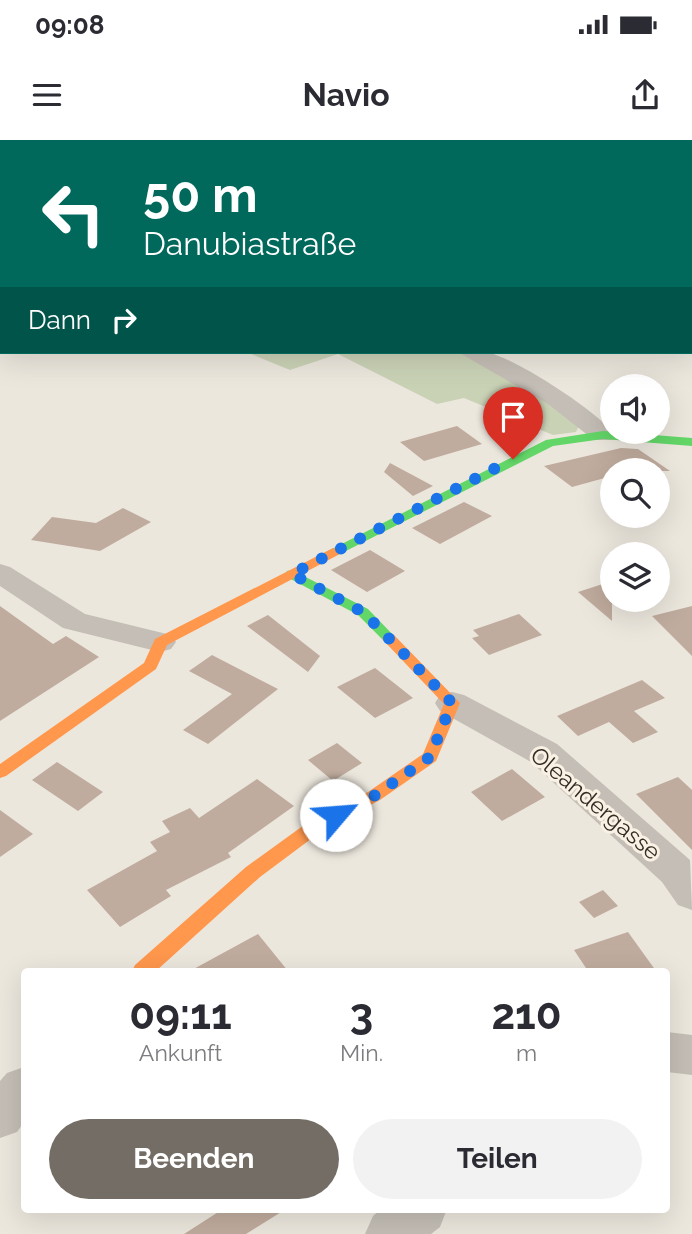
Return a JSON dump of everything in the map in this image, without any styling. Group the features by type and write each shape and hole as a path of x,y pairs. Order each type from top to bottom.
{"street":[{"path":"474,354 497,364 582,415 600,432"},
{"path":"0,573 74,621 160,642 513,459 550,443 600,435"},
{"path":"670,440 692,442"},
{"path":"145,968 264,864 317,825 374,796 430,757 452,703 363,612 292,574"},
{"path":"0,772 151,666 160,642"},
{"name":"Oleandergasse","path":"452,703 544,754 676,871 692,894"},
{"path":"670,1052 692,1055"},
{"path":"0,1116 21,1092"},
{"path":"391,1234 417,1213"}],"green space":[{"path":"251,354 338,354 290,370"},
{"path":"338,354 464,354 498,369 580,424 576,432 553,435 464,398 437,404"}],"building":[{"path":"457,426 482,444 424,461 400,442"},
{"path":"621,448 638,449 651,458 600,458 600,479 572,487 544,466"},
{"path":"390,463 433,486 413,496 384,472"},
{"path":"464,502 492,516 440,544 412,528"},
{"path":"123,508 151,522 100,551 31,540 52,517 96,523"},
{"path":"370,550 405,571 367,592 331,570"},
{"path":"600,585 600,611 578,592"},
{"path":"0,606 53,644 66,636 99,657 0,721"},
{"path":"692,606 692,656 652,616"},
{"path":"601,612 612,612 612,621"},
{"path":"519,614 542,635 489,655 472,638 479,636 473,630"},
{"path":"268,615 320,656 308,672 247,626"},
{"path":"212,655 278,689 208,744 183,730 232,694 189,671"},
{"path":"375,668 413,698 375,718 337,687"},
{"path":"642,680 665,698 634,711 658,732 633,743 609,722 578,736 557,716"},
{"path":"337,743 362,763 333,781 308,760"},
{"path":"57,762 103,792 78,811 32,780"},
{"path":"512,769 545,797 502,821 471,792"},
{"path":"678,777 692,790 692,850 636,794"},
{"path":"257,779 294,806 228,853 231,857 166,890 171,896 120,927 87,890 157,851 150,842 170,832 162,821 190,808 199,818"},
{"path":"0,810 33,834 0,857"},
{"path":"603,890 618,906 594,918 579,902"},
{"path":"628,932 654,968 586,968 574,950"},
{"path":"258,934 286,968 196,968"},
{"path":"217,1213 280,1213 246,1234 184,1234"}],"traffic: fast":[{"path":"333,552 550,443 603,435 692,442"},
{"path":"292,574 363,612 389,638"}],"traffic: slow":[{"path":"0,772 151,666 160,642 333,552"},
{"path":"145,968 253,872 317,825 374,796 430,757 452,703 389,638"}],"route":[{"path":"336,815 374,796 430,757 452,703 363,612 292,574 513,459"}]}
